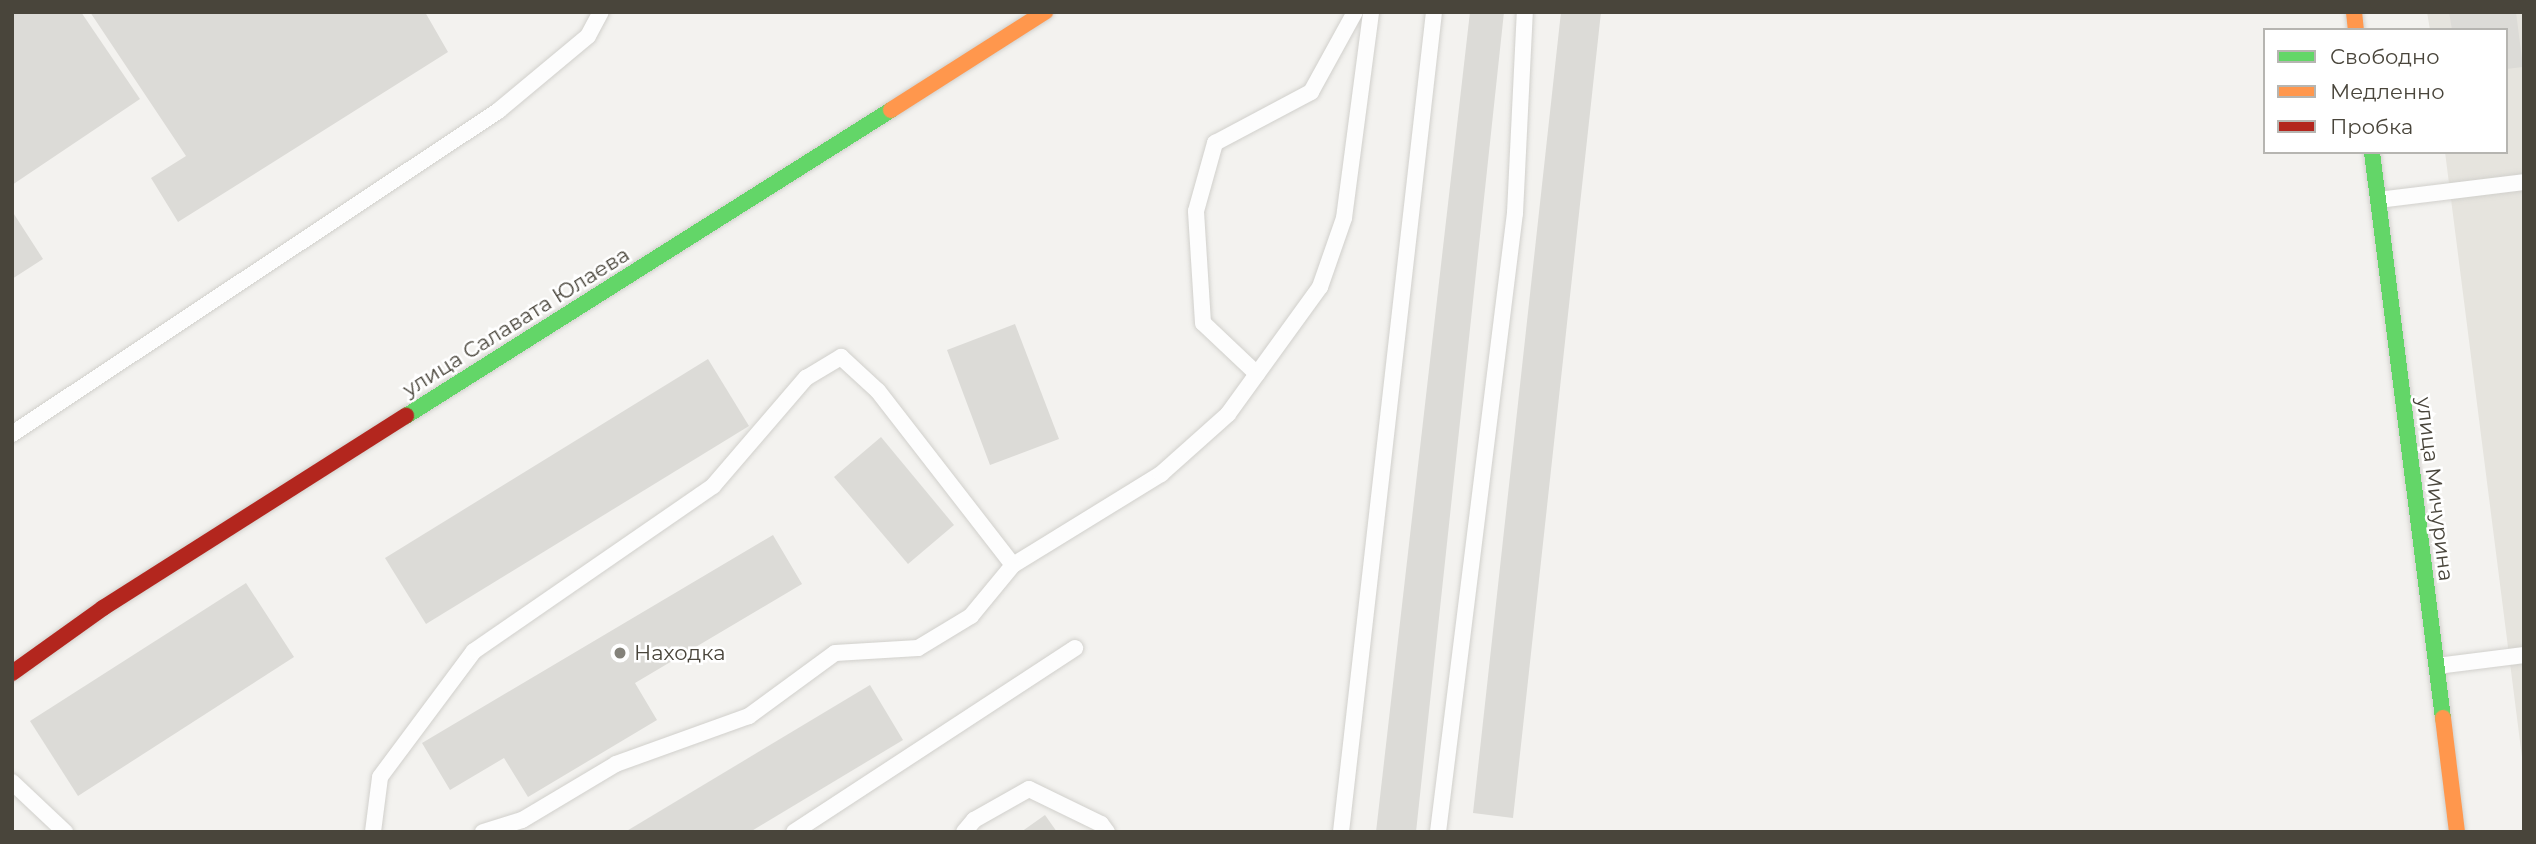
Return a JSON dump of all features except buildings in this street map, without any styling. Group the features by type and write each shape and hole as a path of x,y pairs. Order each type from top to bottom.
{"street":[{"name":"улица Салавата Юлаева","path":"12,673 103,608 1045,12"},
{"name":"улица Мичурина","path":"2372,154 2458,832"}],"lane":[{"path":"12,434 498,111 588,36 601,12"},
{"path":"1257,374 1203,323 1196,211 1215,143 1311,92 1355,12"},
{"path":"483,832 522,820 616,764 749,716 835,653 918,648 971,617 1013,565 1161,474 1228,414 1320,287 1345,218 1371,12"},
{"path":"1341,832 1434,12"},
{"path":"1438,832 1515,213 1525,12"},
{"path":"2378,200 2524,182"},
{"path":"373,832 380,777 474,651 713,485 806,378 841,357 878,391 1013,565"},
{"path":"794,832 1075,648"},
{"path":"2437,666 2524,656"},
{"path":"12,782 65,832"},
{"path":"964,832 974,820 1029,789 1101,824 1107,832"}],"shaded area":[{"path":"2427,12 2524,12 2524,773 2445,154 2508,154 2508,28 2430,28"}],"traffic: fast":[{"path":"406,416 891,110"},
{"path":"2372,154 2443,718"}],"traffic: slow":[{"path":"891,110 1045,12"},
{"path":"2354,12 2356,28"},
{"path":"2443,718 2457,832"}],"traffic: jam":[{"path":"12,673 103,608 406,416"}],"place":[{"name":"Находка","path":"620,653"}]}
